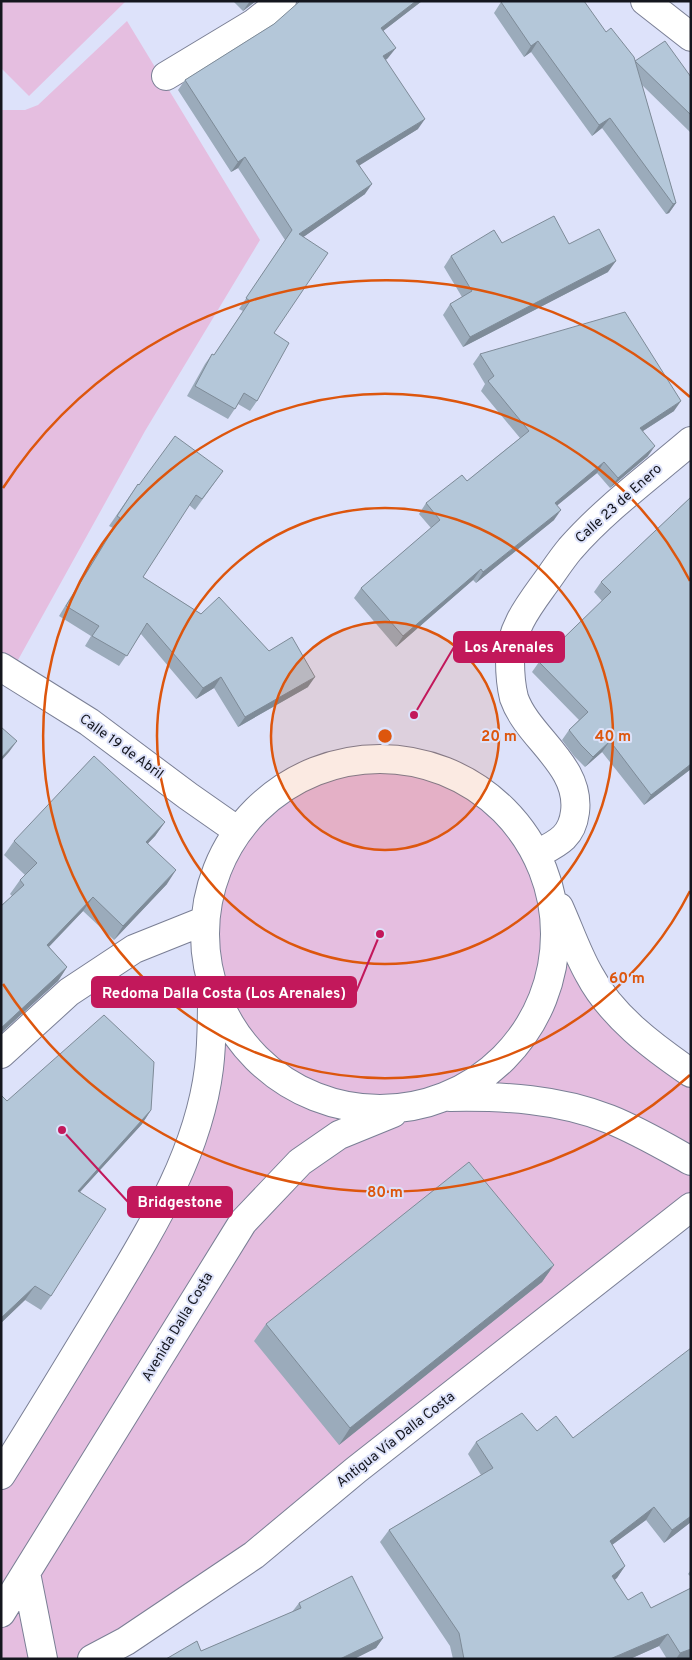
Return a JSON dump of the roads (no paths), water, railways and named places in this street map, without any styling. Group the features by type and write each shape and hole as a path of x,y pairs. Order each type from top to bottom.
{"street":[{"path":"166,76 254,23 282,1"},
{"path":"645,1 691,36"},
{"name":"Calle 23 de Enero","path":"537,854 558,843 568,834 574,821 576,804 573,786 562,766 522,714 514,698 510,658 514,634 524,612 570,550 597,521 691,441"},
{"name":"Calle 19 de Abril","path":"1,667 89,722 238,831"},
{"path":"549,884 555,916 556,948 550,980 539,1010 522,1038 501,1062 475,1082 446,1097 416,1106 383,1109 350,1107 319,1098 289,1085 263,1066 241,1042 223,1014 211,984 204,953 204,920 210,889 221,858 238,831 259,806 285,786 314,772 345,762 377,758 410,761 441,770 470,784 497,803 519,827 537,854 589,975 625,1020 653,1045 691,1073"},
{"path":"1,1054 69,992 134,949 204,920"},
{"path":"1,1475 142,1244 174,1182 191,1141 202,1104 207,1078 212,1030 211,984"},
{"path":"446,1097 510,1098 544,1101 580,1109 648,1137 691,1161"},
{"name":"Avenida Dalla Costa","path":"1,1613 243,1222 300,1162 339,1135 373,1120 416,1106"},
{"name":"Antigua Vía Dalla Costa","path":"92,1659 134,1636 254,1555 356,1470 691,1208"},
{"path":"26,1573 44,1659"}],"place":[{"name":"Los Arenales","path":"414,715"},
{"name":"Redoma Dalla Costa (Los Arenales)","path":"380,934"},
{"name":"Bridgestone","path":"62,1130"}]}
